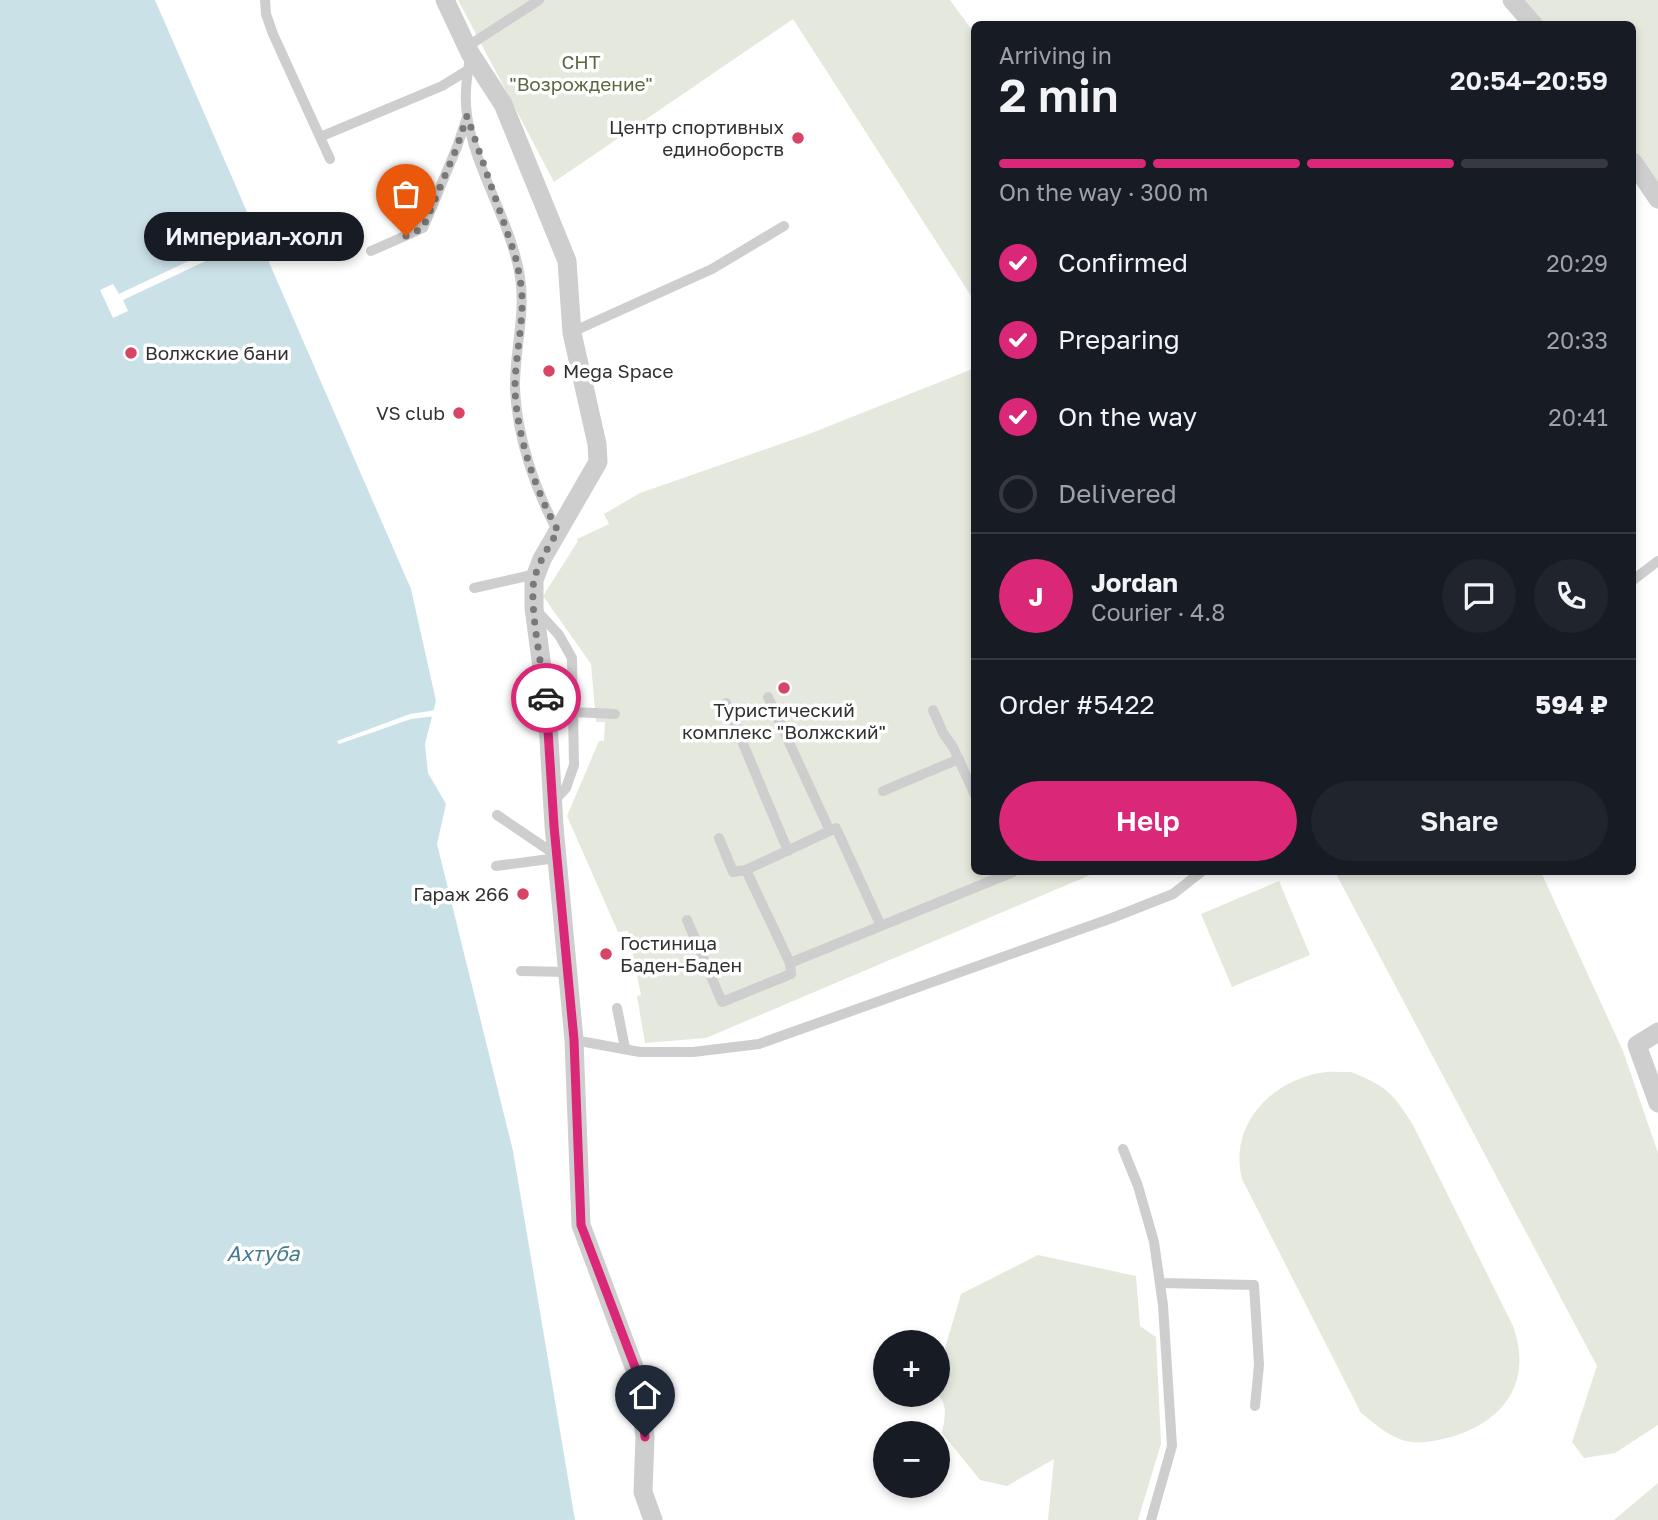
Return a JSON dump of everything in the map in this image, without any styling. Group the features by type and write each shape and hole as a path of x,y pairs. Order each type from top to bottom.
{"street":[{"path":"445,0 469,56 503,104 567,261 572,333 597,444 598,462 542,559 534,580 534,608 547,705 556,857 574,1040 581,1225 638,1375 645,1437 643,1492 653,1520"},
{"path":"1512,0 1530,21"},
{"path":"1636,166 1658,199"},
{"path":"1658,1032 1637,1045 1658,1103"}],"lane":[{"path":"265,0 272,34 330,159"},
{"path":"320,137 442,86 469,56 539,0"},
{"path":"469,56 465,88 467,116 520,276 523,305 515,389 524,448 558,531"},
{"path":"372,251 423,228 467,116"},
{"path":"572,333 712,269 784,226"},
{"path":"1636,578 1658,561"},
{"path":"474,588 537,574"},
{"path":"534,608 559,635 572,658 574,765 566,788 552,802"},
{"path":"768,697 830,831"},
{"path":"726,703 788,851"},
{"path":"933,710 971,786"},
{"path":"573,712 615,714"},
{"path":"883,791 959,759"},
{"path":"497,815 556,857"},
{"path":"719,838 733,872 746,870 836,828 881,926"},
{"path":"496,866 556,857"},
{"path":"687,920 722,1002 791,974 790,963 746,870"},
{"path":"790,963 1004,875"},
{"path":"574,1040 640,1052 693,1052 760,1044 1112,918 1173,894 1195,875"},
{"path":"521,971 567,972"},
{"path":"617,1008 625,1048"},
{"path":"1123,1149 1138,1186 1154,1242 1160,1283 1172,1446 1151,1520"},
{"path":"1160,1283 1254,1285 1259,1365 1255,1406"}],"green space":[{"name":"СНТ \"Возрождение\"","path":"458,0 950,0 971,29 971,296 793,19 554,182"},
{"path":"1524,0 1658,0 1658,186 1636,153 1636,21 1541,21"},
{"name":"Туристический комплекс \"Волжский\"","path":"971,370 971,875 1090,875 706,1038 645,1043 637,996 641,995 628,931 618,932 567,816 599,741 604,741 605,722 596,722 591,664 543,596 577,539 609,524 604,514 640,493 809,434"},
{"path":"1337,875 1542,875 1623,1051 1658,1153 1658,1425 1615,1453 1584,1458 1572,1442 1597,1366"},
{"path":"1279,881 1310,955 1232,987 1201,914"},
{"path":"1323,1072 1351,1072 1388,1092 1413,1125 1513,1326 1519,1364 1510,1396 1486,1421 1451,1437 1420,1442 1402,1440 1386,1432 1361,1413 1242,1179 1239,1160 1241,1142 1256,1110 1269,1097 1301,1078"},
{"path":"1038,1255 1136,1276 1140,1326 1156,1337 1161,1444 1138,1520 1048,1520 1054,1459 1007,1486 980,1480 950,1443 950,1421 944,1421 945,1407 950,1407 950,1331 961,1294"},
{"path":"1658,1483 1658,1520 1614,1520"}],"water":[{"name":"Ахтуба","path":"0,0 155,0 411,589 436,701 425,744 428,773 446,804 437,844 513,1151 575,1520 0,1520"}],"pier":[{"path":"258,228 261,235 123,300 128,311 113,318 100,290 113,284 119,294"},
{"path":"437,710 436,716 411,719 339,744 337,741 410,714"}],"way so far":[{"path":"406,236 423,228 467,116 520,276 523,305 515,389 524,448 558,531 534,580 534,608 546,698"}],"place":[{"name":"Центр спортивных единоборств","path":"798,138"},
{"name":"Империал-холл","path":"406,236"},
{"name":"Волжские бани","path":"131,353"},
{"name":"Mega Space","path":"549,371"},
{"name":"VS club","path":"459,413"},
{"name":"Туристический комплекс \"Волжский\"","path":"784,688"},
{"name":"Гараж 266","path":"523,894"},
{"name":"Гостиница Баден-Баден","path":"606,954"}],"route":[{"path":"546,698 554,826 574,1040 581,1225 638,1375 645,1437"}]}
